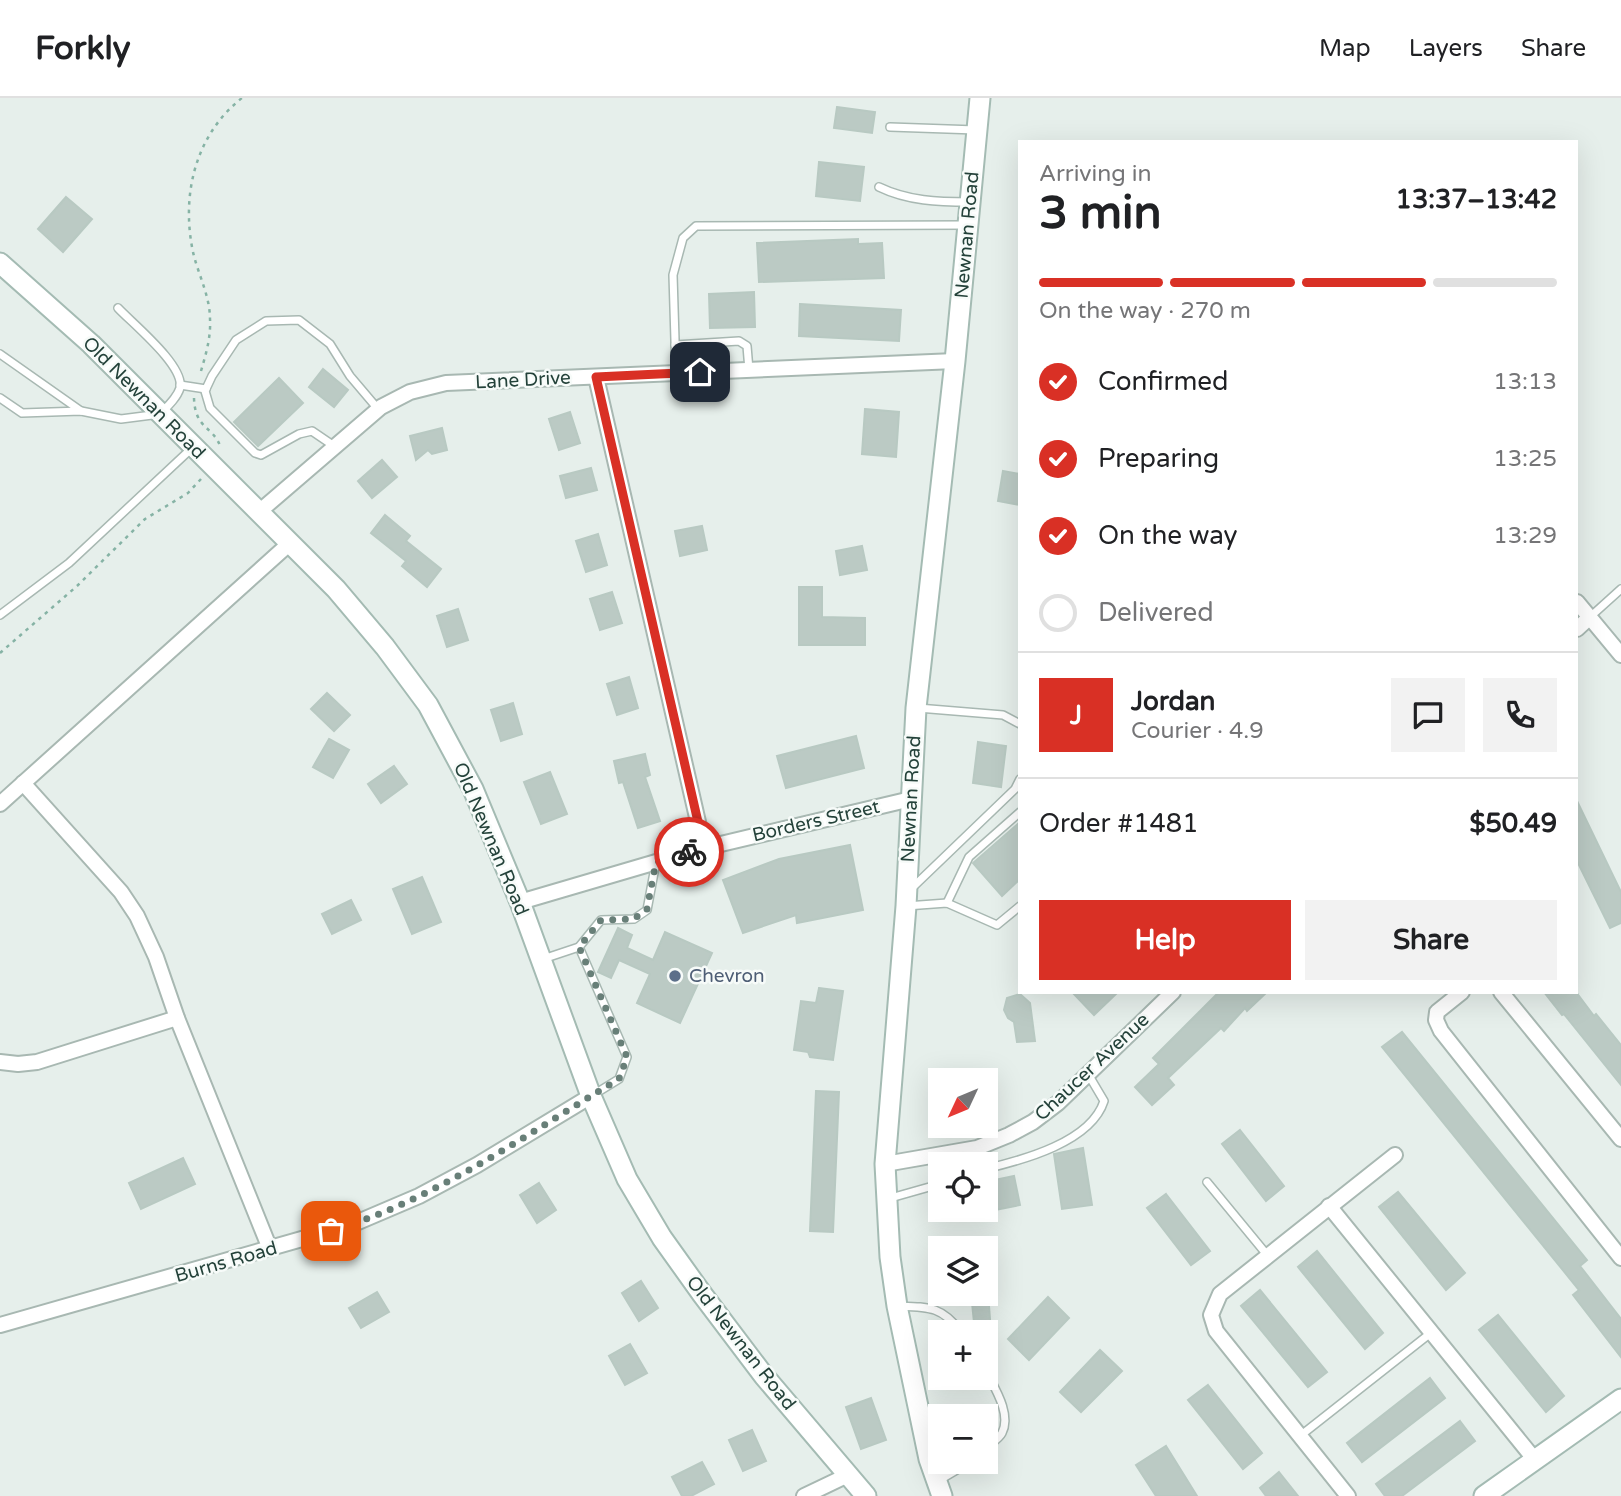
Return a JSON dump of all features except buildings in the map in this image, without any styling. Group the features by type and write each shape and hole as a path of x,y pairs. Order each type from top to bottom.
{"street":[{"name":"Newnan Road","path":"940,1489 929,1459 897,1306 890,1257 885,1164 906,900 916,708 955,361 980,98"},
{"name":"Old Newnan Road","path":"4,269 91,344 336,589 428,705 473,789 520,902 591,1096 627,1179 662,1238 764,1376 866,1496"},
{"name":"Lane Drive","path":"260,511 378,409 410,392 446,383 955,361"},
{"path":"596,377 704,848"},
{"path":"0,804 290,543"},
{"path":"1578,602 1621,655"},
{"path":"1578,628 1590,617"},
{"path":"23,783 121,892 137,916 156,957 177,1018 270,1250"},
{"name":"Borders Street","path":"520,902 704,848 911,799"},
{"name":"Chaucer Avenue","path":"885,1164 977,1148 1033,1122 1058,1102 1171,994"},
{"path":"1460,994 1437,1012 1436,1020 1441,1031 1620,1255"},
{"path":"1503,994 1621,1139"},
{"path":"0,1062 37,1062 177,1018"},
{"name":"Burns Road","path":"0,1325 351,1225 419,1196 591,1096"},
{"path":"1348,1496 1216,1331 1211,1315 1220,1294 1395,1154"},
{"path":"1329,1206 1535,1460"},
{"path":"1484,1496 1621,1399"},
{"path":"804,1496 848,1475"}],"lane":[{"path":"890,127 977,130"},
{"path":"879,187 898,196 937,202 970,202"},
{"path":"676,373 673,275 683,238 696,226 968,225"},
{"path":"0,398 22,413 81,411 121,419 160,414 173,399 180,385 180,378 169,360 118,309"},
{"path":"334,446 312,431 299,434 261,455 255,453 210,408 206,389 236,340 267,321 299,320 330,344 350,376 378,409"},
{"path":"675,345 739,341 747,346 749,370"},
{"path":"0,354 81,411"},
{"path":"180,385 206,389"},
{"path":"0,615 69,563 193,447"},
{"path":"1590,617 1621,589"},
{"path":"916,708 1003,715 1018,723"},
{"path":"906,900 1018,784"},
{"path":"947,903 970,858 1018,814"},
{"path":"540,960 579,947 601,920 634,919 647,909 656,862"},
{"path":"906,900 947,903 997,925 1018,908"},
{"path":"579,947 627,1057 619,1079 591,1096"},
{"path":"998,1166 1053,1147 1084,1130 1101,1112 1104,1101 1088,1073"},
{"path":"1207,1182 1268,1256"},
{"path":"886,1199 928,1187"},
{"path":"897,1306 940,1311 952,1320"},
{"path":"1300,1436 1432,1332"},
{"path":"995,1390 1002,1404 1004,1421 1002,1434 998,1438"},
{"path":"940,1489 957,1474"}],"way so far":[{"path":"331,1231 419,1196 619,1079 627,1057 579,947 601,920 634,919 647,909 656,862 689,852"}],"place":[{"name":"Chevron","path":"675,976"}],"route":[{"path":"689,852 704,848 596,377 700,372"}]}
